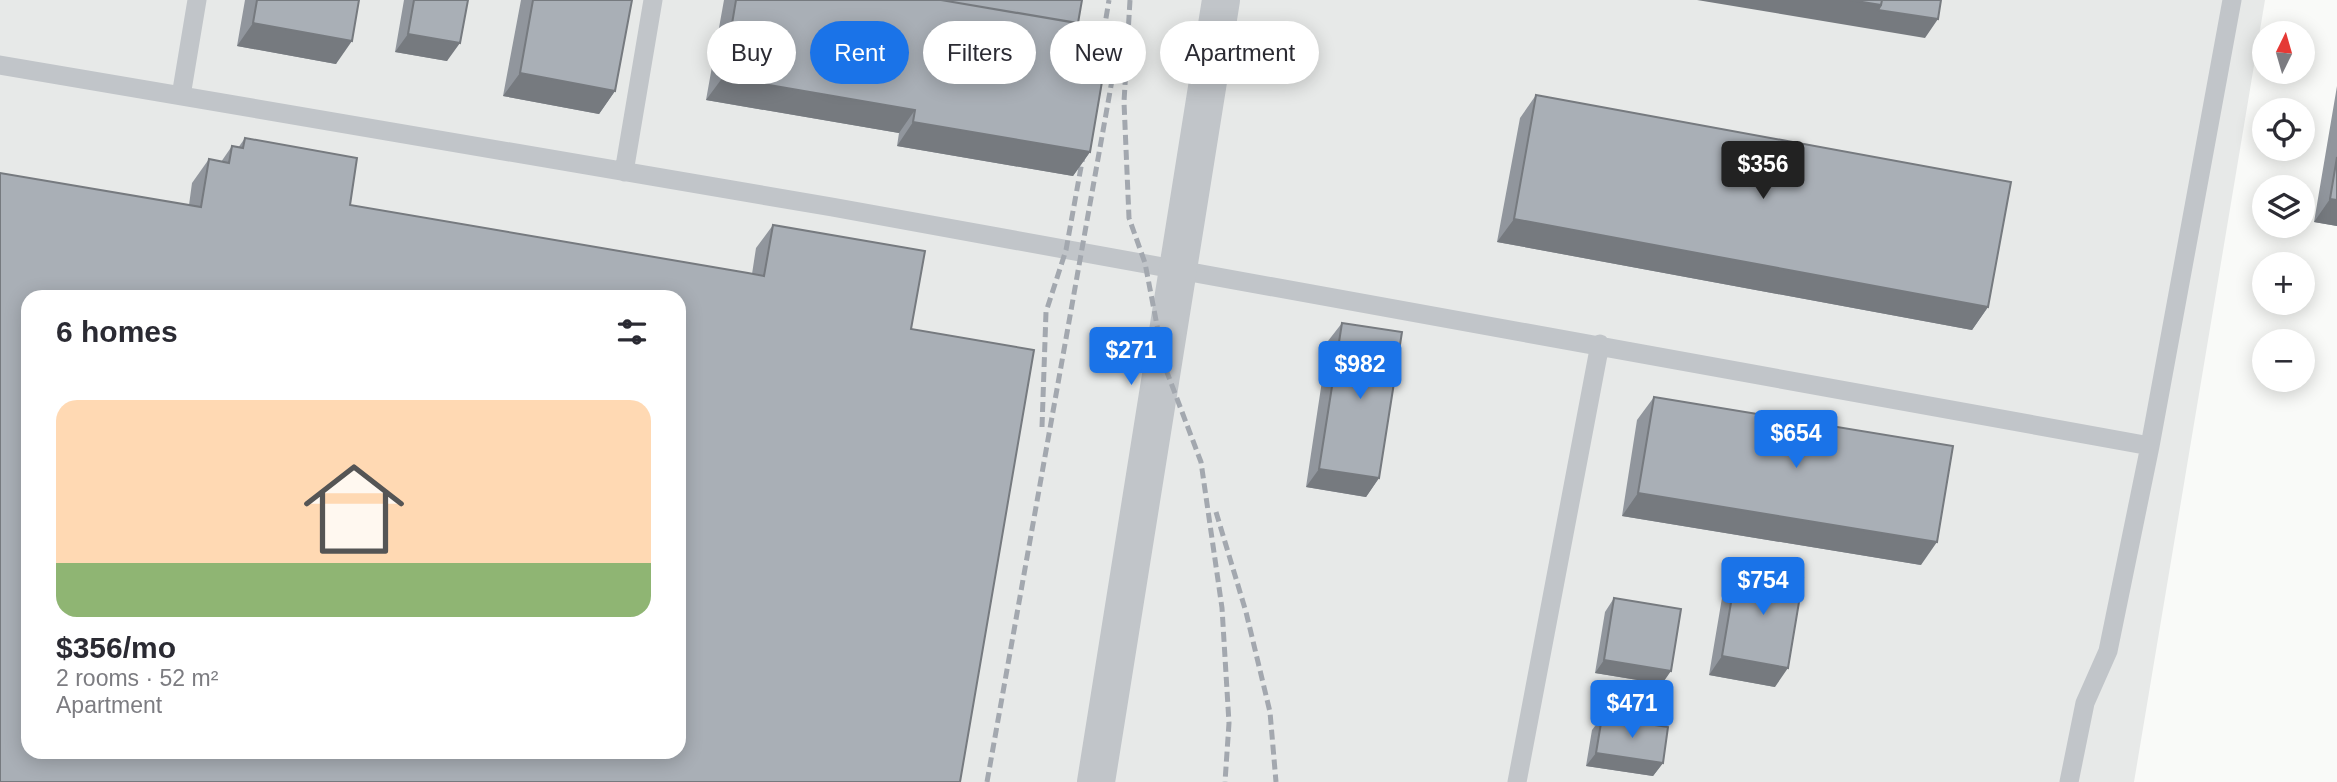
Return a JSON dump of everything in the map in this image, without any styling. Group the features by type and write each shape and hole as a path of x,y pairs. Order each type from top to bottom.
{"street":[{"path":"1096,782 1165,368 1177,269 1221,0"}],"lane":[{"path":"181,96 197,0"},
{"path":"624,172 653,0"},
{"path":"2069,782 2085,703 2108,651 2150,446 2232,0"},
{"path":"0,65 1177,269 2150,446"},
{"path":"1517,782 1600,344"}],"shaded area":[{"path":"0,0 2265,0 2261,21 2252,21 2252,78 2134,782 0,782"}],"building":[{"path":"257,0 359,0 352,41 253,23"},
{"path":"414,0 468,0 460,43 408,34"},
{"path":"533,0 632,0 615,91 520,73"},
{"path":"736,0 941,0 1064,21 1050,21 1050,84 1102,84 1090,152 913,122 915,110 764,84 796,84 796,21 732,21"},
{"path":"941,0 1082,0 1078,21"},
{"path":"1850,0 1882,0 1881,5"},
{"path":"1882,0 1941,0 1938,19 1878,10"},
{"path":"1536,95 2011,182 1988,307 1514,219"},
{"path":"245,138 357,158 350,205 764,276 773,225 925,251 911,329 1034,350 960,782 0,782 0,173 201,207 209,159 229,163 232,146 243,148"},
{"path":"2337,157 2337,200 2330,199"},
{"path":"1342,323 1402,332 1379,478 1319,469"},
{"path":"1654,397 1953,446 1937,542 1638,493"},
{"path":"1737,567 1803,578 1788,668 1722,656"},
{"path":"1614,598 1681,609 1671,671 1604,660"},
{"path":"1602,717 1668,727 1663,763 1596,753"}],"railway":[{"path":"1106,21 1109,0"},
{"path":"1130,0 1124,102 1129,218 1145,263 1165,367 1201,462 1222,608 1229,723 1225,782"},
{"path":"987,782 1111,84"},
{"path":"1042,427 1046,312 1066,250 1085,145"},
{"path":"1216,512 1246,612 1270,712 1276,782"}]}
